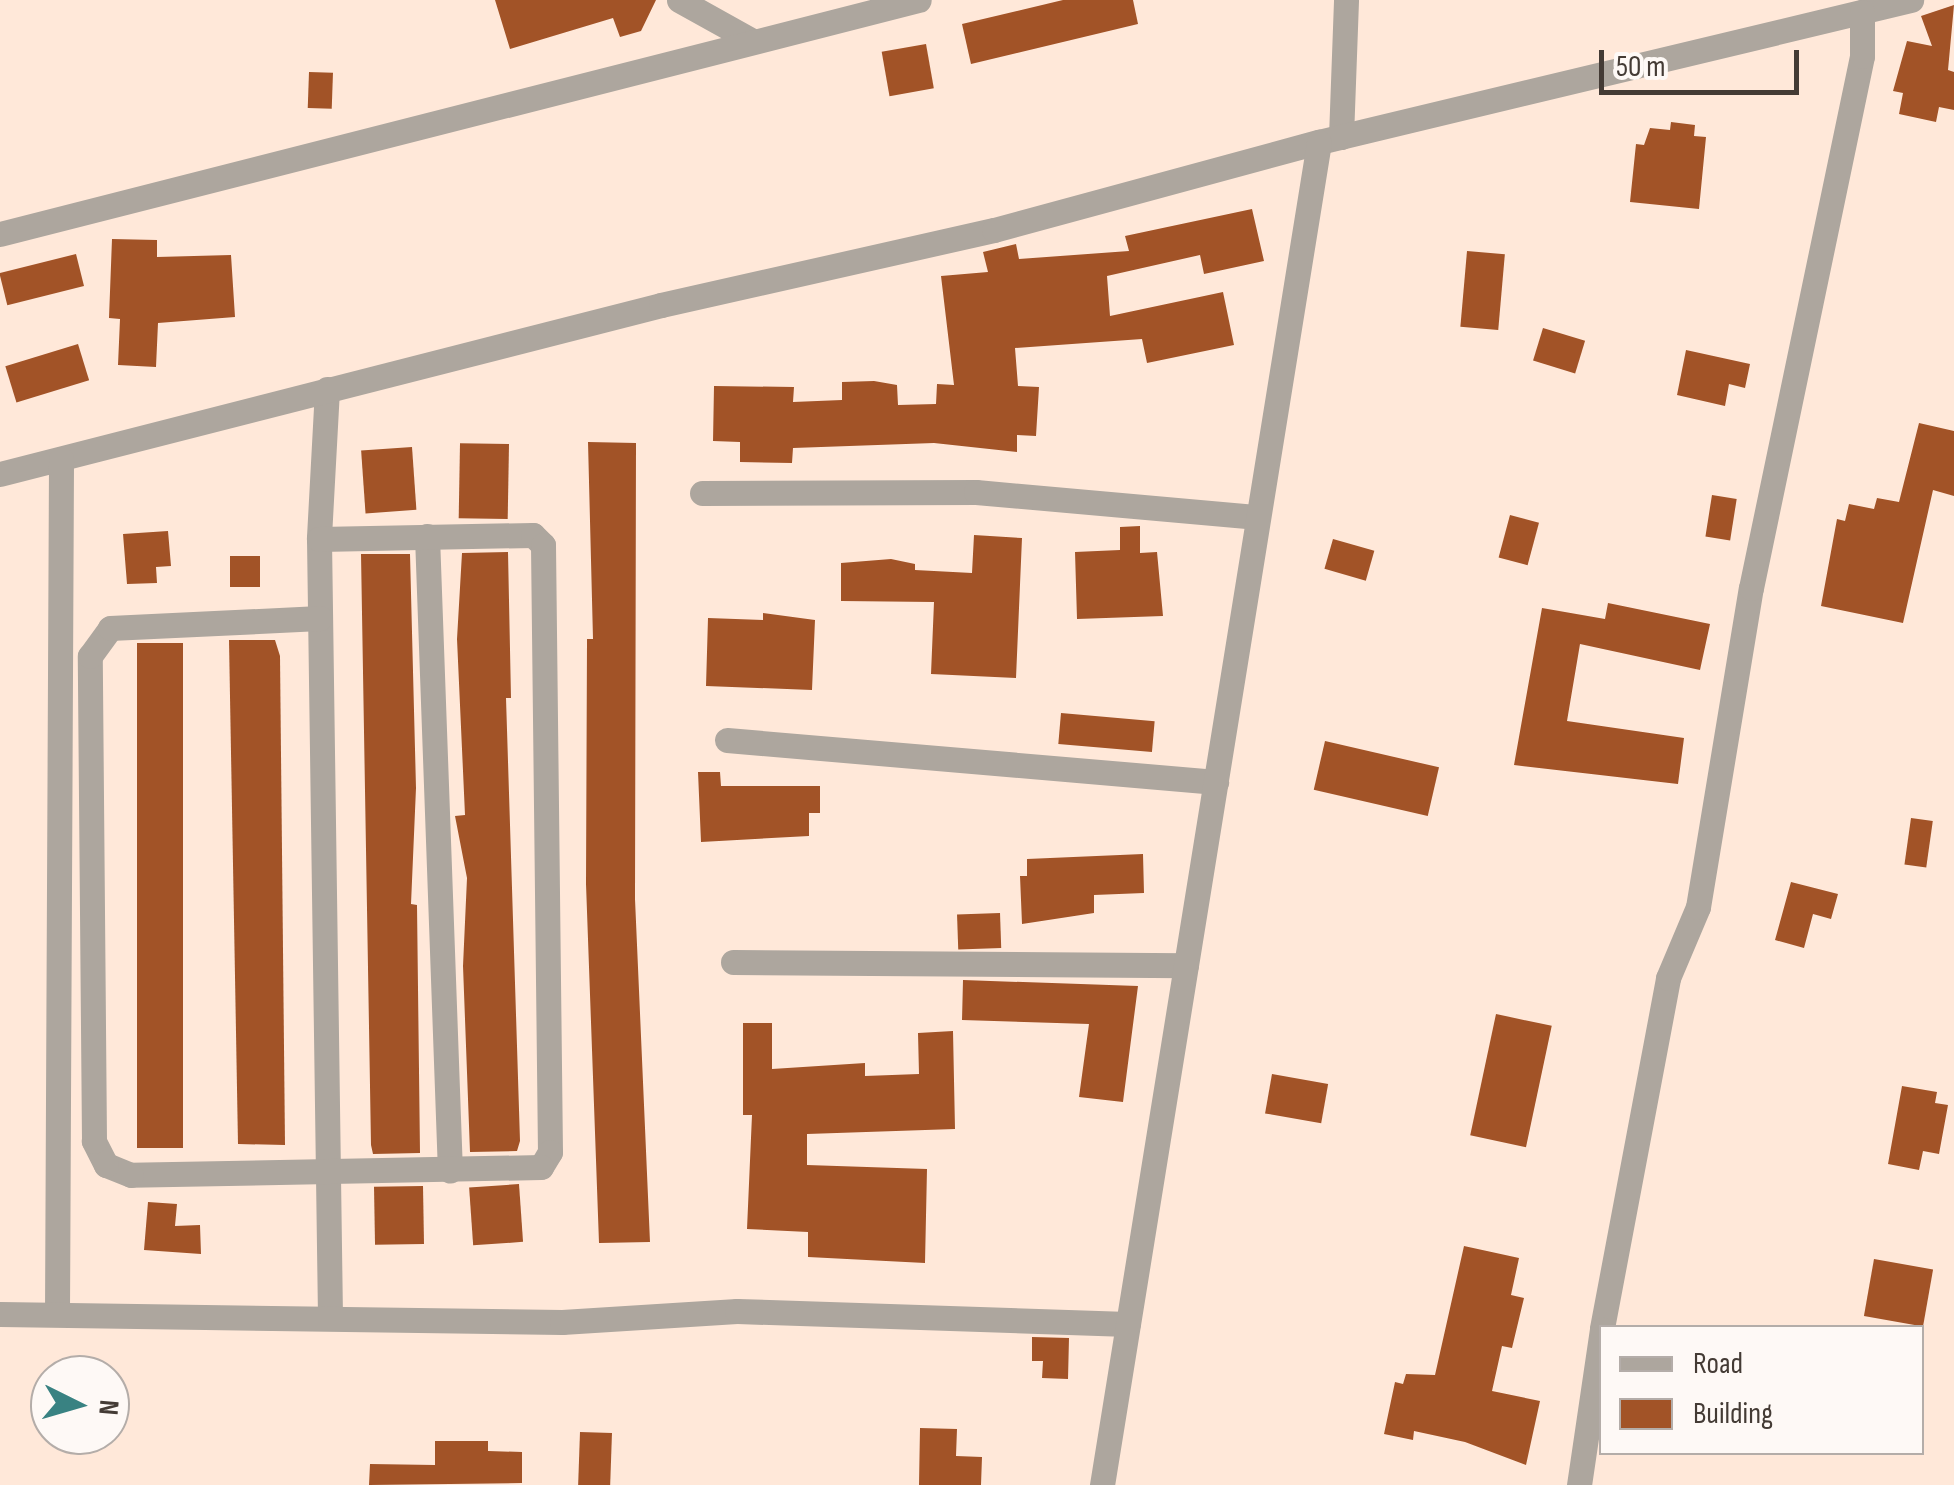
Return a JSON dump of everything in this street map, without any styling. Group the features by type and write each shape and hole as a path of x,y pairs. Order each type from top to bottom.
{"street":[{"path":"679,0 751,40"},
{"path":"0,234 919,0"},
{"path":"1102,1485 1258,516 1330,140 1346,0"},
{"path":"0,474 327,390 994,230 1330,140 1911,0"},
{"path":"1603,1325 1668,978 1698,906 1751,588 1862,56 1862,12"},
{"path":"327,390 319,539 330,1318"},
{"path":"57,1313 61,459"},
{"path":"702,493 976,492 1258,516"},
{"path":"319,539 533,535 544,554 550,1152 541,1167 450,1172 131,1175 106,1164 94,1141 90,656 110,628 320,618"},
{"path":"427,536 450,1172"},
{"path":"726,740 1216,782"},
{"path":"733,962 1186,966"},
{"path":"0,1314 562,1322 737,1310 1128,1324"},
{"path":"1579,1485 1599,1349"}],"building":[{"path":"495,0 656,0 641,31 620,37 613,18 510,49"},
{"path":"1063,0 1133,0 1138,24 971,64 962,24"},
{"path":"1954,5 1948,70 1954,72 1954,110 1939,107 1936,122 1899,114 1903,93 1893,91 1907,41 1932,46 1921,16"},
{"path":"926,44 934,88 889,96 882,52"},
{"path":"309,72 333,73 332,109 308,108"},
{"path":"1671,122 1695,125 1694,136 1706,137 1699,209 1630,202 1636,144 1644,145 1650,128 1670,130"},
{"path":"1252,209 1264,261 1204,274 1200,255 1107,276 1110,316 1223,292 1234,345 1147,363 1142,339 1015,348 1018,386 1039,387 1036,436 1017,435 1017,452 934,443 793,448 792,463 740,462 740,442 713,441 714,386 794,387 793,402 842,400 842,382 874,381 897,385 898,405 936,404 937,384 954,385 941,276 988,272 983,252 1016,244 1019,259 1129,251 1125,236"},
{"path":"112,239 157,240 157,257 231,255 235,317 158,323 156,367 118,365 120,319 109,318"},
{"path":"1467,251 1505,254 1498,330 1460,327"},
{"path":"76,254 84,286 7,305 0,273"},
{"path":"1543,328 1585,341 1575,373 1533,361"},
{"path":"78,344 89,380 16,403 5,366"},
{"path":"1686,350 1750,364 1745,388 1729,384 1725,406 1677,395"},
{"path":"1919,423 1954,431 1954,496 1933,490 1903,623 1821,606 1837,519 1845,521 1849,504 1874,509 1877,498 1899,502"},
{"path":"588,442 636,443 635,899 650,1242 599,1243 586,884 587,639 593,639"},
{"path":"460,443 509,444 508,519 459,518"},
{"path":"412,447 416,510 366,513 361,451"},
{"path":"1712,495 1737,499 1730,540 1705,536"},
{"path":"1510,515 1539,523 1528,565 1499,558"},
{"path":"1140,526 1140,553 1157,552 1163,616 1077,619 1075,552 1120,550 1120,527"},
{"path":"168,531 171,566 156,567 157,583 127,584 123,534"},
{"path":"974,535 1022,538 1016,678 931,674 934,602 841,601 841,563 891,559 915,564 915,570 972,573"},
{"path":"1333,539 1374,551 1366,581 1324,569"},
{"path":"508,552 511,698 506,698 520,1141 517,1151 470,1152 463,966 467,878 455,816 465,815 457,639 462,553"},
{"path":"361,554 410,554 416,788 411,904 417,905 420,1153 373,1154 371,1145"},
{"path":"230,556 260,556 260,587 230,587"},
{"path":"1608,603 1710,624 1700,670 1580,644 1567,721 1684,738 1678,784 1514,765 1542,608 1605,619"},
{"path":"763,613 815,620 812,690 706,686 708,618 763,620"},
{"path":"229,640 275,640 280,656 285,1145 238,1144"},
{"path":"137,643 183,643 183,1148 137,1148"},
{"path":"1061,713 1155,721 1152,752 1058,744"},
{"path":"1325,741 1439,767 1428,816 1314,790"},
{"path":"698,772 720,772 721,786 820,786 820,813 809,813 809,836 701,842"},
{"path":"1911,818 1933,821 1926,868 1904,865"},
{"path":"1143,854 1144,893 1094,895 1094,913 1022,924 1020,876 1027,876 1027,859"},
{"path":"1791,882 1838,894 1831,919 1813,914 1804,948 1775,940"},
{"path":"1000,913 1001,948 958,949 957,915"},
{"path":"963,980 1138,986 1123,1102 1079,1097 1089,1024 962,1020"},
{"path":"1496,1014 1552,1026 1526,1147 1470,1135"},
{"path":"743,1023 772,1023 772,1069 865,1063 865,1076 919,1074 918,1033 953,1031 955,1129 807,1134 807,1165 927,1169 925,1263 808,1257 808,1232 747,1229 752,1115 743,1115"},
{"path":"1272,1074 1328,1084 1321,1123 1265,1113"},
{"path":"1902,1086 1937,1092 1935,1103 1948,1105 1939,1154 1923,1151 1919,1170 1888,1164"},
{"path":"519,1184 523,1242 473,1245 469,1187"},
{"path":"423,1186 424,1244 375,1245 374,1187"},
{"path":"148,1202 177,1204 175,1226 200,1225 201,1254 144,1250"},
{"path":"1464,1246 1519,1258 1511,1295 1524,1298 1512,1348 1502,1346 1492,1391 1540,1401 1526,1465 1465,1442 1414,1431 1413,1440 1384,1434 1395,1382 1403,1384 1406,1374 1435,1375"},
{"path":"1874,1259 1933,1269 1923,1325 1864,1316"},
{"path":"1032,1337 1069,1338 1068,1379 1042,1378 1043,1361 1032,1361"},
{"path":"920,1428 957,1429 956,1456 982,1457 981,1485 919,1485"},
{"path":"580,1432 612,1433 610,1485 578,1485"},
{"path":"435,1441 488,1441 488,1451 522,1452 522,1483 369,1485 370,1464 435,1465"}]}
